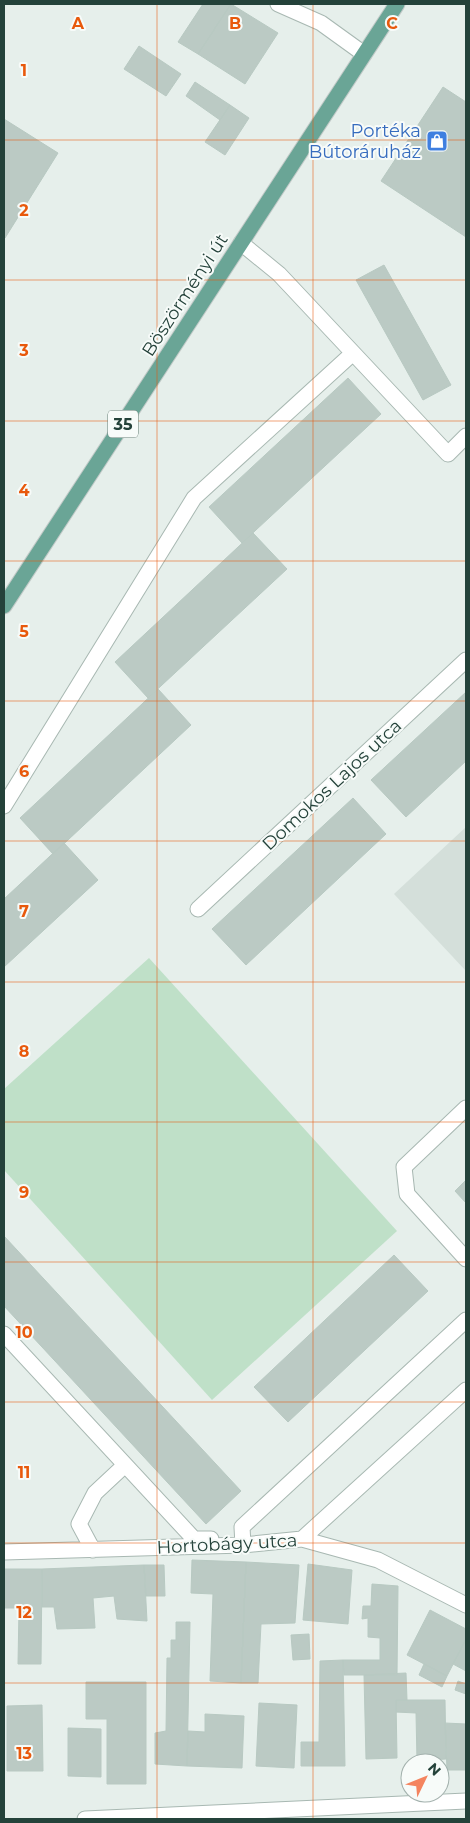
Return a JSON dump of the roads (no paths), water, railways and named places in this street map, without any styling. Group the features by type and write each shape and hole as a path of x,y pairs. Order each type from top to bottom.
{"main road":[{"name":"Böszörményi út","path":"4,606 397,4"}],"street":[{"path":"278,4 321,23 364,54"},
{"path":"241,243 279,274 448,454 466,436"},
{"path":"4,806 194,498 353,354"},
{"name":"Domokos Lajos utca","path":"198,909 466,660"},
{"path":"466,1108 404,1167 407,1194 466,1259"},
{"path":"243,1545 242,1527 466,1320"},
{"path":"4,1334 194,1539 219,1540"},
{"path":"302,1539 466,1390"},
{"path":"93,1550 79,1524 95,1493 125,1465"},
{"name":"Hortobágy utca","path":"4,1552 243,1545 302,1539 378,1560 466,1605"},
{"path":"85,1819 466,1801"}],"place":[{"name":"Portéka Bútoráruház","path":"437,141"}]}
